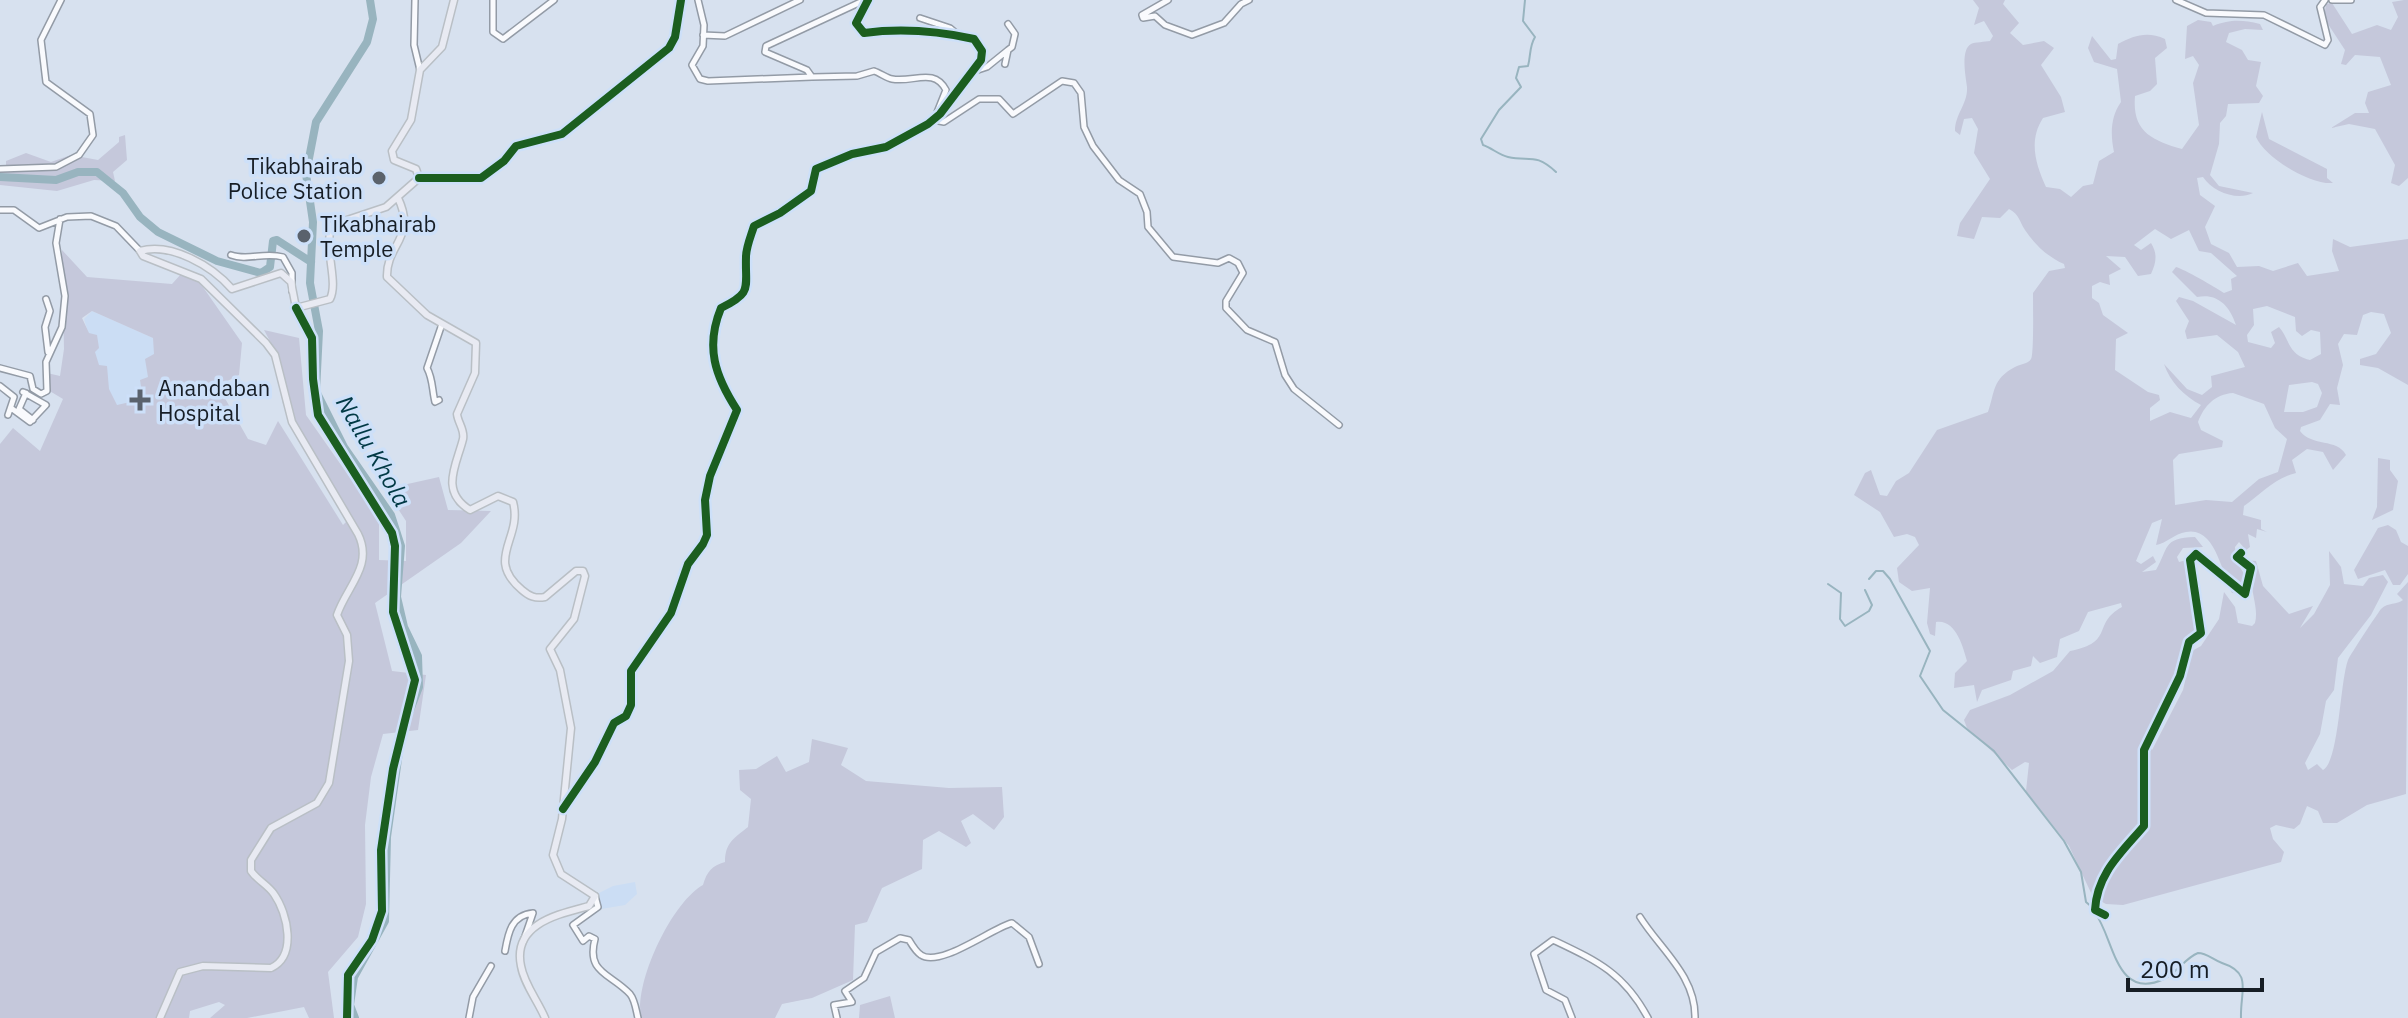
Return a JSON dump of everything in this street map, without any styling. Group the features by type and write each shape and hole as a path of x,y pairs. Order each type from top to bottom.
{"main road":[{"path":"140,251 155,250 202,262 232,289 281,273 288,277 296,308 330,299 333,290 328,244 332,225 382,209 419,178 416,169 391,156 411,120 420,70 442,47 454,0"},
{"path":"398,198 405,227 388,264 387,277 427,315 470,338 477,349 475,373 457,411 463,434 452,470 452,483 463,505 473,510 498,496 513,502 511,537 503,564 507,574 529,595 545,597 576,571 583,571 585,576 574,619 550,649 560,670 571,728 563,809 553,845 555,865 561,874 595,896 589,906 557,914 532,929 523,943 521,966 545,1018"},
{"path":"140,251 146,257 201,279 275,355 292,422 358,534 363,551 357,581 337,615 347,635 349,661 329,783 317,803 271,828 251,860 251,871 274,894 280,907 288,945 286,955 271,968 222,970 203,966 180,972 160,1018"}],"street":[{"path":"0,169 56,167 86,150 93,135 90,114 46,82 41,40 61,0"},
{"path":"415,0 414,45 420,70"},
{"path":"493,0 493,32 503,39 554,0"},
{"path":"419,178 481,178 504,161 516,146 562,134 594,105 669,48 675,37 681,0"},
{"path":"698,0 704,25 703,46 692,65 700,79 857,76 874,71 890,79 930,76 941,81 946,90 934,120"},
{"path":"703,35 725,36 800,0"},
{"path":"812,77 807,70 765,52 766,46 866,0"},
{"path":"563,809 595,762 614,723 626,716 631,705 631,671 671,613 688,564 707,535 705,500 710,476 737,410 724,389 712,351 711,331 721,308 740,299 748,286 746,255 754,226 780,213 811,191 816,169 852,154 886,147 934,120 975,71 982,51 974,39 956,34 893,30 864,33 856,23 866,0"},
{"path":"1168,0 1142,15 1143,18 1155,16 1165,25 1192,35 1224,23 1249,0"},
{"path":"2176,0 2206,13 2264,15 2325,45 2328,40 2320,7 2325,0"},
{"path":"2332,0 2351,0"},
{"path":"920,18 950,28 956,34"},
{"path":"975,71 987,67 1012,47 1015,34 1008,24"},
{"path":"1005,64 1008,50"},
{"path":"934,120 944,122 979,99 999,99 1013,114 1062,81 1074,83 1081,93 1084,127 1093,146 1119,180 1140,194 1153,235 1173,257 1218,263 1229,258 1238,263 1243,273 1226,301 1226,308 1247,330 1275,342 1285,375 1294,389 1339,425"},
{"path":"0,210 14,210 39,228 60,219 82,216 108,221 140,251"},
{"path":"48,357 62,327 65,296 56,243 60,219"},
{"path":"231,255 242,259 271,254 287,262 295,283 292,291"},
{"path":"0,368 30,376 33,389 41,394 47,391 45,327 50,311 46,299"},
{"path":"296,308 312,338 318,415 392,533 395,546 393,612 415,680 393,769 381,850 382,911 372,940 348,975 347,1018"},
{"path":"439,400 435,402 431,392 432,377 427,368 443,323"},
{"path":"0,386 14,397 8,415"},
{"path":"11,408 30,422 33,420 46,405 25,393 19,409 33,420"},
{"path":"2105,915 2095,910 2096,893 2103,873 2144,826 2144,750 2180,676 2189,642 2201,633 2190,560 2196,554 2245,594 2251,568 2237,557 2241,553"},
{"path":"595,896 598,907 573,925 583,941 589,936 595,939 591,952 594,964 633,996 638,1018"},
{"path":"505,951 508,930 523,914 533,913 523,943"},
{"path":"1640,917 1654,940 1672,955 1695,1005 1695,1018"},
{"path":"837,1018 834,1005 852,1002 845,991 864,978 876,952 900,938 909,940 920,955 929,958 952,953 1012,923 1029,937 1039,964"},
{"path":"1572,1018 1565,1000 1546,990 1534,954 1553,940 1621,977 1637,996 1648,1018"},
{"path":"469,1018 473,997 491,966"}],"shaded area":[{"path":"1973,0 2005,0 2003,4 2019,23 2010,33 2023,45 2044,41 2054,48 2041,65 2061,97 2065,112 2043,118 2038,127 2035,144 2037,162 2046,187 2060,189 2071,197 2083,186 2093,184 2099,161 2114,152 2112,125 2121,102 2117,69 2094,62 2088,48 2092,36 2111,60 2116,59 2118,44 2130,38 2147,35 2165,39 2167,48 2155,58 2157,84 2150,91 2135,96 2135,108 2140,126 2146,132 2161,142 2182,149 2199,125 2193,83 2199,65 2193,56 2185,59 2187,26 2198,20 2211,22 2213,26 2231,21 2248,22 2260,24 2263,30 2245,29 2229,33 2226,42 2242,50 2248,60 2261,62 2256,86 2263,96 2259,103 2228,104 2226,116 2220,123 2219,144 2210,175 2219,186 2253,193 2240,196 2226,194 2203,177 2197,178 2200,195 2215,206 2205,227 2211,244 2229,253 2237,267 2259,266 2273,271 2298,263 2307,276 2339,271 2332,251 2333,239 2350,247 2408,239 2408,385 2378,368 2360,365 2360,359 2376,354 2391,333 2384,314 2371,312 2363,315 2357,335 2344,334 2338,344 2343,365 2337,388 2340,405 2330,404 2320,420 2301,427 2300,431 2311,439 2337,446 2346,455 2333,470 2323,452 2307,449 2292,460 2296,473 2275,482 2244,506 2243,515 2261,520 2261,529 2267,532 2257,529 2256,538 2248,534 2250,547 2246,550 2239,542 2235,547 2236,561 2248,580 2245,594 2232,593 2216,554 2204,536 2186,532 2156,545 2162,519 2152,523 2136,561 2141,564 2153,556 2156,562 2142,572 2156,570 2168,546 2177,539 2195,537 2203,547 2183,548 2177,557 2179,562 2195,558 2194,584 2202,616 2181,668 2175,670 2153,734 2152,750 2183,690 2192,651 2201,646 2219,619 2224,592 2235,607 2238,623 2252,626 2255,623 2252,576 2243,567 2242,560 2256,561 2263,586 2289,614 2313,606 2300,628 2314,614 2330,585 2329,551 2341,567 2344,584 2363,586 2369,578 2383,575 2388,582 2371,615 2338,658 2334,690 2326,701 2320,734 2305,763 2308,770 2317,764 2323,770 2333,752 2348,660 2381,609 2403,600 2397,594 2408,582 2406,794 2367,805 2337,823 2323,823 2318,811 2307,806 2300,824 2294,829 2276,825 2270,828 2273,839 2284,852 2281,862 2123,905 2106,904 2093,897 2069,846 2026,791 2029,763 2025,762 2012,770 1967,728 1964,720 1970,710 2010,695 2053,671 2070,651 2093,643 2107,620 2122,607 2121,603 2088,612 2079,631 2060,639 2057,657 2040,663 2033,656 2031,666 2013,671 2011,680 1982,690 1977,702 1974,685 1954,688 1955,673 1967,661 1954,629 1943,622 1936,622 1935,636 1930,634 1927,623 1930,588 1912,591 1899,582 1897,568 1919,545 1915,537 1907,534 1894,537 1880,512 1854,495 1865,473 1871,470 1880,495 1887,496 1896,481 1909,473 1937,430 1988,412 2002,376 2031,359 2033,293 2049,271 2065,268 2064,264 2038,246 2009,209 2000,218 1982,217 1974,239 1957,236 1960,223 1990,179 1974,153 1978,129 1972,118 1964,119 1960,135 1955,131 1967,93 1964,64 1968,47 1990,41 1993,36 1984,21 1974,25 1979,8","holes":["2155,229 2171,239 2189,230 2199,251 2211,253 2237,276 2231,279 2232,290 2224,293 2180,268 2176,267 2172,272 2197,297 2221,301 2236,325 2193,301 2179,297 2176,301 2189,321 2185,331 2187,339 2217,335 2238,352 2245,367 2211,376 2212,387 2202,395 2187,389 2164,364 2178,388 2201,405 2191,418 2170,412 2150,421 2150,408 2160,400 2159,395 2148,392 2115,370 2116,339 2128,333 2103,315 2099,303 2092,298 2092,286 2100,282 2110,285 2109,275 2121,269 2106,256 2125,257 2138,276 2151,274 2156,258 2151,243 2141,250 2134,245","2267,306 2295,317 2296,331 2302,336 2311,330 2320,332 2321,354 2310,360 2297,354 2279,327 2271,332 2275,343 2271,348 2248,342 2247,335 2254,325 2253,309","2318,384 2322,393 2317,407 2303,412 2284,412 2289,385","2233,393 2264,404 2275,428 2287,439 2278,472 2259,479 2232,502 2206,500 2175,505 2173,460 2179,454 2222,447 2223,441 2201,430 2198,422 2203,411 2221,396"]},
{"path":"2408,0 2408,178 2399,186 2391,183 2395,165 2375,129 2349,124 2331,128 2355,113 2369,113 2365,103 2368,92 2391,85 2380,57 2355,55 2346,65 2341,64 2345,50 2324,18 2326,4 2332,3 2352,34 2377,25 2391,30 2398,17 2392,2"},
{"path":"2262,112 2269,139 2327,169 2327,178 2333,183 2301,175 2261,145 2256,137"},
{"path":"125,135 127,160 113,172 115,181 94,180 57,191 0,185 0,171 6,168 6,161 26,153 51,162 71,155 98,160 119,142 119,137"},
{"path":"62,250 87,277 172,284 182,273 198,280 242,343 239,375 218,386 248,439 266,445 278,421 343,525 347,521 324,483 317,459 303,441 283,404 271,343 264,330 299,338 306,415 379,519 379,560 406,561 406,521 385,489 439,477 448,510 491,511 461,543 375,603 392,671 426,675 418,730 383,734 371,777 365,825 366,904 358,937 328,972 334,1018 309,1018 304,1007 247,1018 210,1018 225,1005 219,1002 190,1011 189,1018 0,1018 0,444 13,428 40,451 63,399 48,390 47,373 60,376 64,349","holes":["92,311 153,338 154,354 145,359 148,377 140,380 143,399 117,405 109,389 107,366 99,365 95,352 99,348 97,335 89,333 82,318"]},
{"name":"Anandaban Hospital","path":"92,311 153,338 181,431 126,452 84,319"},
{"path":"2378,458 2390,460 2390,470 2398,481 2393,510 2372,520 2377,507"},
{"path":"2388,525 2408,546 2408,574 2400,585 2393,585 2385,570 2358,579 2354,570 2378,528"},
{"path":"812,739 848,748 841,765 866,781 949,788 1002,787 1004,817 994,830 973,814 961,821 971,843 966,847 939,831 923,840 922,869 882,888 867,922 855,925 853,980 812,998 782,1004 775,1018 641,1018 643,984 668,925 691,894 703,885 711,870 725,862 729,845 748,827 751,799 740,790 739,770 756,769 777,756 786,772 809,762"},
{"path":"635,882 637,894 625,905 601,909 597,894 613,886"},
{"path":"890,996 895,1018 859,1018 860,1005"}],"waterway":[{"name":"Nallu Khola","path":"370,0 373,19 367,42 316,122 306,174 313,222 310,283 319,331 316,391 344,447 391,515 401,546 397,597 404,627 418,656 419,687 407,718"},
{"path":"1525,0 1523,21 1535,37 1528,66 1519,67 1516,78 1521,87 1499,110 1481,139 1483,145 1502,155 1537,160 1556,172"},
{"path":"0,177 56,180 78,172 97,172 123,193 140,217 158,232 217,261 261,273 270,267 273,241 277,240 311,262"},
{"path":"1869,579 1876,571 1883,571 1890,579 1930,651 1920,676 1943,710 1994,751 2064,841 2081,872 2086,902 2093,908"},
{"path":"1828,584 1841,593 1840,619 1845,626 1869,611 1872,605 1865,590"},
{"name":"Nallu Khola","path":"355,1018 350,1005 354,977 385,921 387,837 401,738"},
{"path":"2095,913 2118,964 2135,982 2148,984 2164,979 2198,953 2232,967 2243,984 2241,1018"}],"cycle path":[{"path":"419,178 481,178 504,161 516,146 562,134 669,48 675,37 681,0"},
{"path":"563,809 595,762 614,723 626,716 631,705 631,671 671,613 688,564 707,535 705,500 710,476 737,410 723,385 715,361 716,322 721,308 738,298 745,288 746,253 754,226 780,213 811,191 816,169 852,154 886,147 928,124 940,114 981,60 982,51 974,39 919,31 864,33 856,23 868,0"},
{"path":"296,308 312,338 318,415 392,533 395,546 393,612 415,680 393,769 381,850 382,911 372,940 348,975 347,1018"},
{"path":"2105,915 2095,910 2100,885 2112,864 2144,826 2144,750 2180,676 2189,642 2201,633 2190,560 2196,554 2245,594 2251,568 2237,557 2241,553"}],"place":[{"name":"Tikabhairab Police Station","path":"379,178"},
{"name":"Tikabhairab Temple","path":"304,236"},
{"name":"Anandaban Hospital","path":"140,400"}]}
